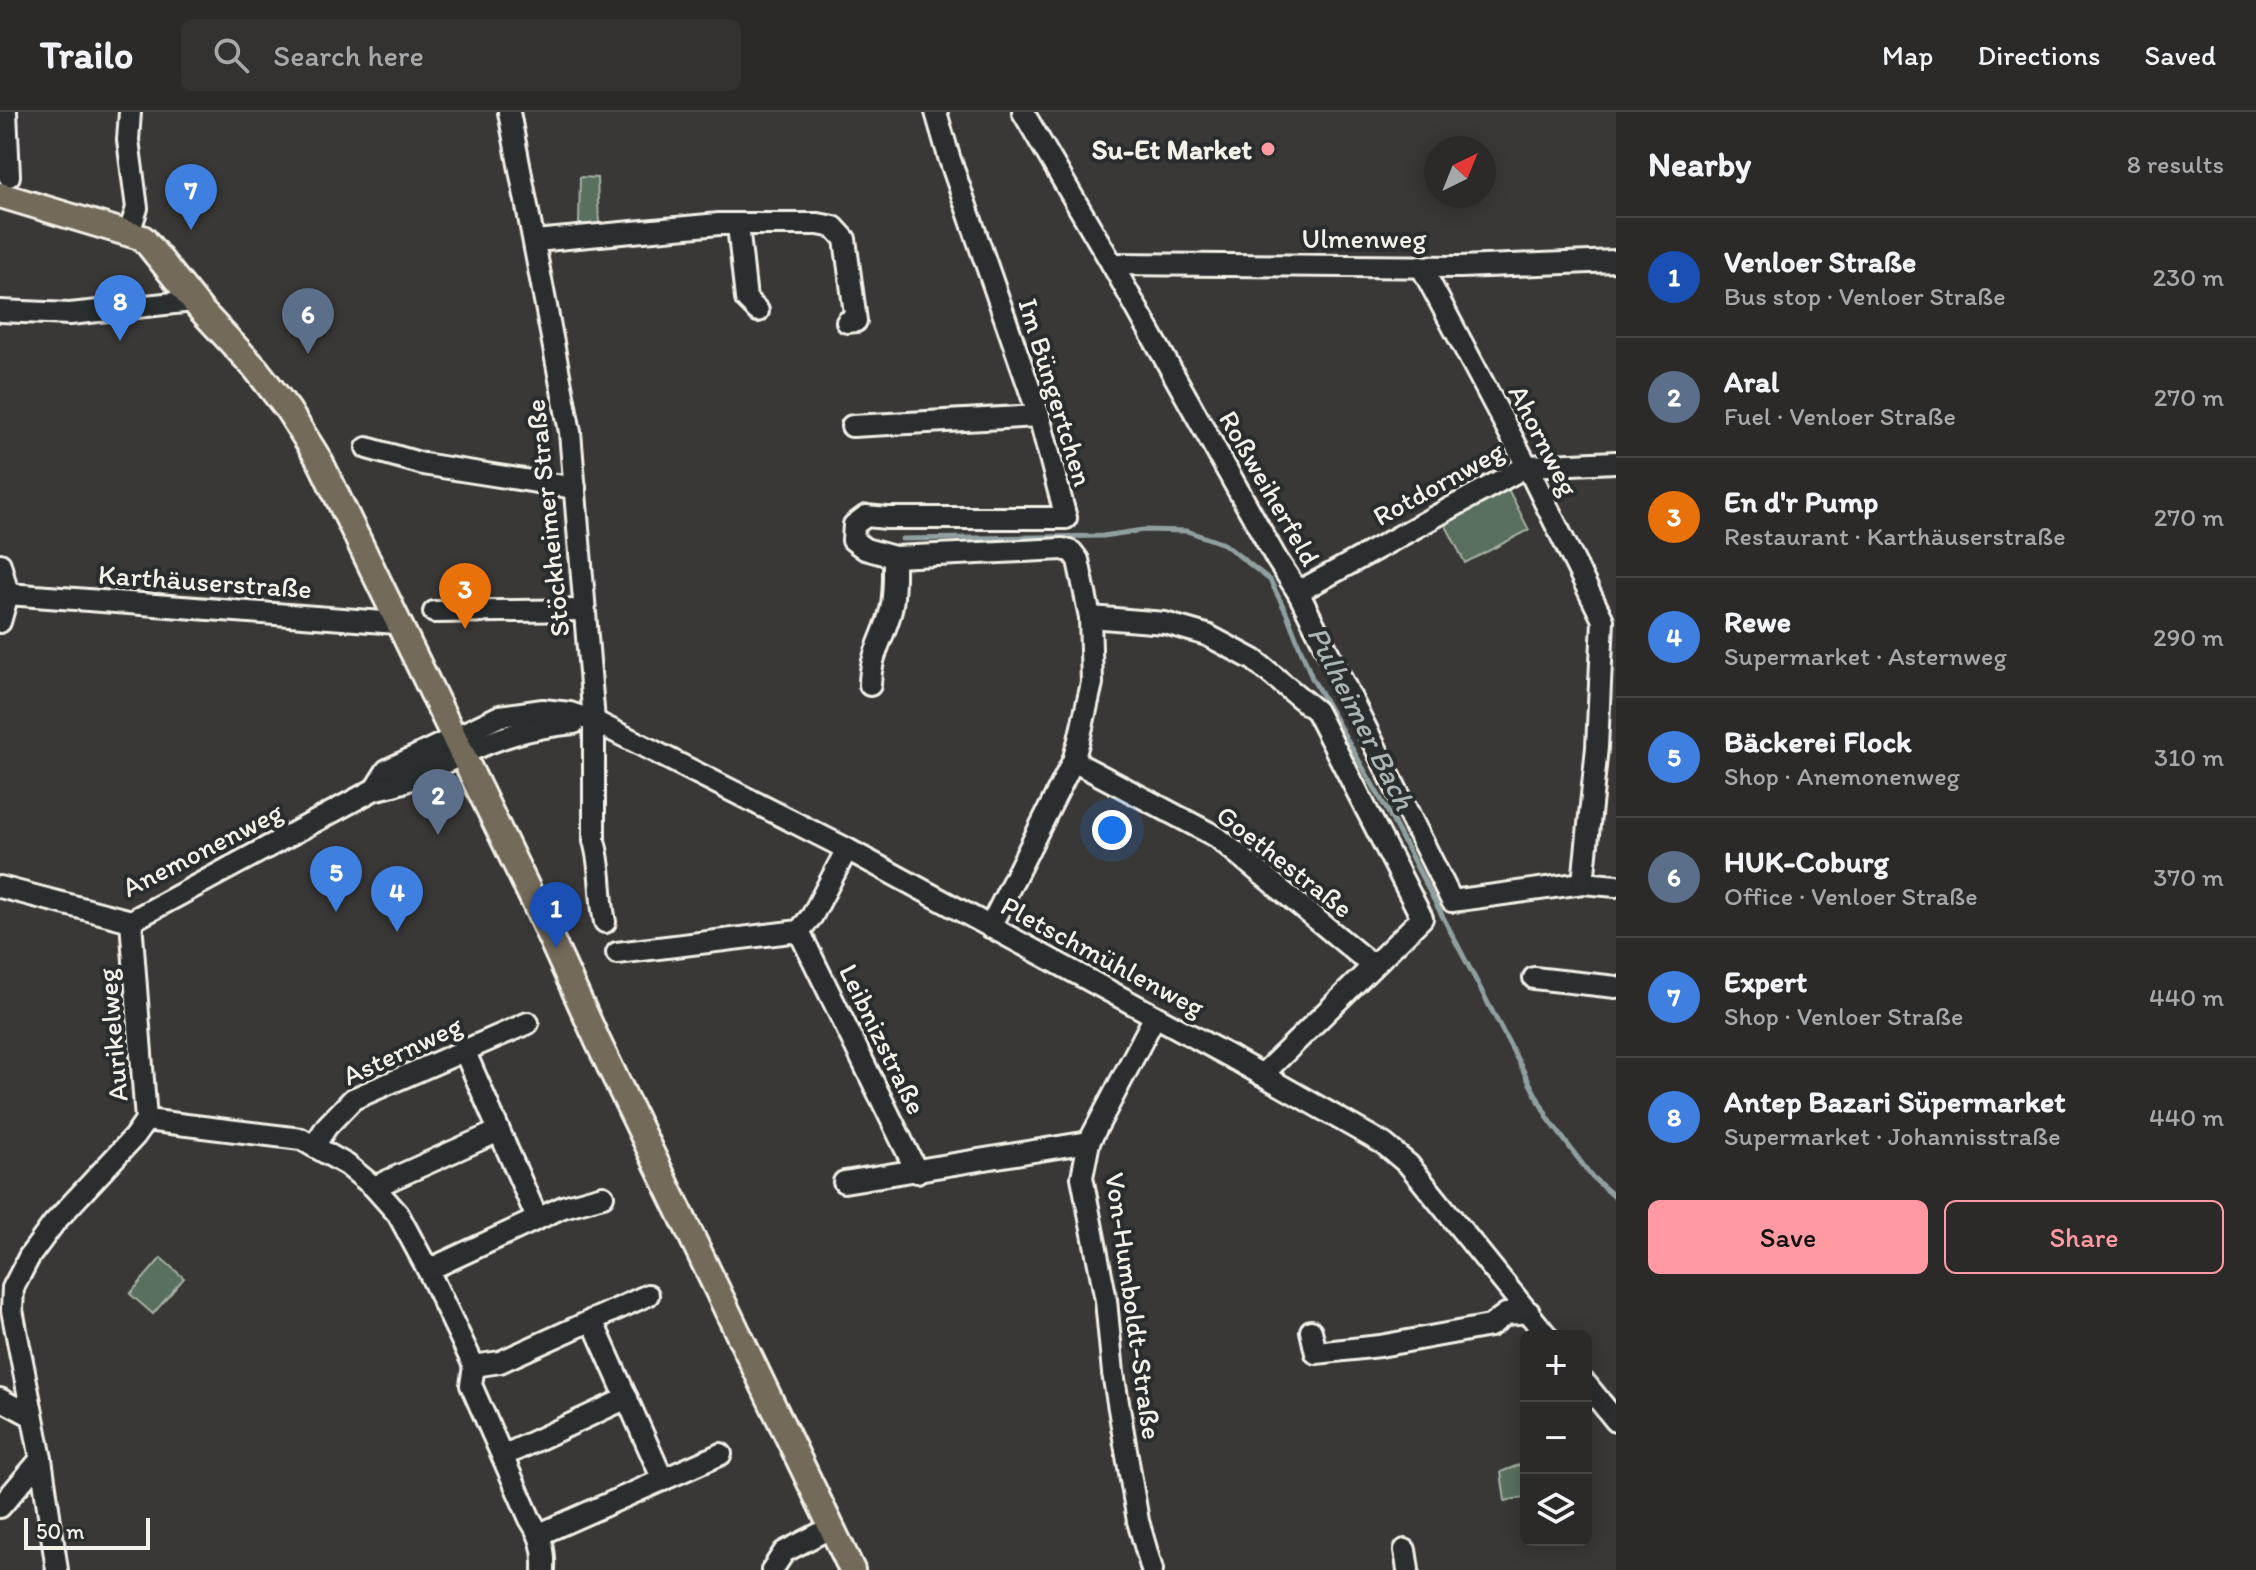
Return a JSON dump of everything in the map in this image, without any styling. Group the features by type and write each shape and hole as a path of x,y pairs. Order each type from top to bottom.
{"main road":[{"path":"4,185 143,238 193,301 256,369 288,410 320,461 852,1570"}],"street":[{"path":"4,185 6,112"},
{"path":"129,233 137,208 128,140 130,112"},
{"name":"Stöckheimer Straße","path":"509,112 570,432 594,721 594,841 599,856 600,899 605,922"},
{"name":"Im Büngertchen","path":"936,112 1039,416 1066,518 866,516 854,525 853,540 865,549 894,557 1063,549 1072,552 1078,560 1090,617 1092,683 1073,761 990,927"},
{"name":"Roßweiherfeld","path":"1023,112 1298,592 1452,901 1583,883"},
{"path":"535,241 719,224 818,224 834,227 845,239 856,321 847,322"},
{"path":"738,225 746,299 758,311"},
{"name":"Ulmenweg","path":"1112,264 1421,266 1616,261"},
{"name":"Ahornweg","path":"1421,266 1527,466 1603,620 1597,747 1583,883"},
{"path":"0,311 70,314 193,301"},
{"path":"852,426 1039,416"},
{"path":"367,448 423,464 575,488"},
{"name":"Rotdornweg","path":"1298,592 1527,466 1616,462"},
{"path":"870,685 870,666 890,613 894,592 894,557"},
{"path":"0,564 8,594 0,622"},
{"name":"Karthäuserstraße","path":"8,594 397,623"},
{"path":"434,612 583,610"},
{"path":"1090,617 1165,623 1207,635 1254,660 1316,711 1422,918 1262,1075"},
{"path":"459,746 527,728 594,721"},
{"name":"Pletschmühlenweg","path":"594,721 847,849 1384,1144 1409,1165 1542,1330"},
{"name":"Anemonenweg","path":"0,887 131,921 375,789 392,787 459,746"},
{"name":"Goethestraße","path":"1073,761 1217,837 1373,966"},
{"path":"617,953 799,931 812,916 847,849"},
{"path":"1583,883 1616,886"},
{"name":"Aurikelweg","path":"57,1570 41,1459 6,1283 54,1223 146,1120 131,921"},
{"name":"Leibnizstraße","path":"799,931 917,1172"},
{"path":"1534,978 1616,987"},
{"name":"Von-Humboldt-Straße","path":"1152,1570 1138,1521 1113,1373 1106,1300 1082,1177 1089,1142 1155,1016"},
{"name":"Asternweg","path":"314,1146 327,1126 353,1099 528,1023"},
{"path":"464,1050 537,1218"},
{"path":"146,1120 301,1139 347,1165 374,1187 398,1214 474,1366 471,1385 530,1519 540,1534 545,1551 544,1570"},
{"path":"374,1187 499,1131"},
{"path":"844,1182 1089,1142"},
{"path":"428,1270 563,1207 603,1196"},
{"path":"474,1366 500,1362 648,1295"},
{"path":"1311,1331 1316,1353 1380,1346 1490,1326 1506,1314 1529,1312"},
{"path":"592,1320 663,1480"},
{"path":"1592,1391 1616,1421"},
{"path":"503,1456 627,1398"},
{"path":"0,1399 32,1416"},
{"path":"540,1534 721,1454"},
{"path":"0,1507 41,1459"},
{"path":"772,1570 784,1552 832,1527"}],"green space":[{"path":"580,177 597,178 599,224 579,224"},
{"path":"1507,487 1529,530 1465,563 1443,520"},
{"path":"161,1258 184,1278 153,1314 130,1294"},
{"path":"1520,1464 1520,1498 1505,1501 1501,1472"}],"waterway":[{"name":"Pulheimer Bach","path":"902,539 1103,536 1143,530 1187,531 1224,544 1270,580 1312,678 1387,810 1548,1118 1592,1177 1616,1198"}],"place":[{"name":"Su-Et Market","path":"1268,149"},
{"name":"Expert","path":"191,230"},
{"name":"Antep Bazari Süpermarket","path":"120,341"},
{"name":"HUK-Coburg","path":"308,354"},
{"name":"En d'r Pump","path":"465,629"},
{"name":"Aral","path":"438,835"},
{"name":"Bäckerei Flock","path":"336,912"},
{"name":"Rewe","path":"397,932"},
{"name":"Venloer Straße","path":"556,948"}]}
